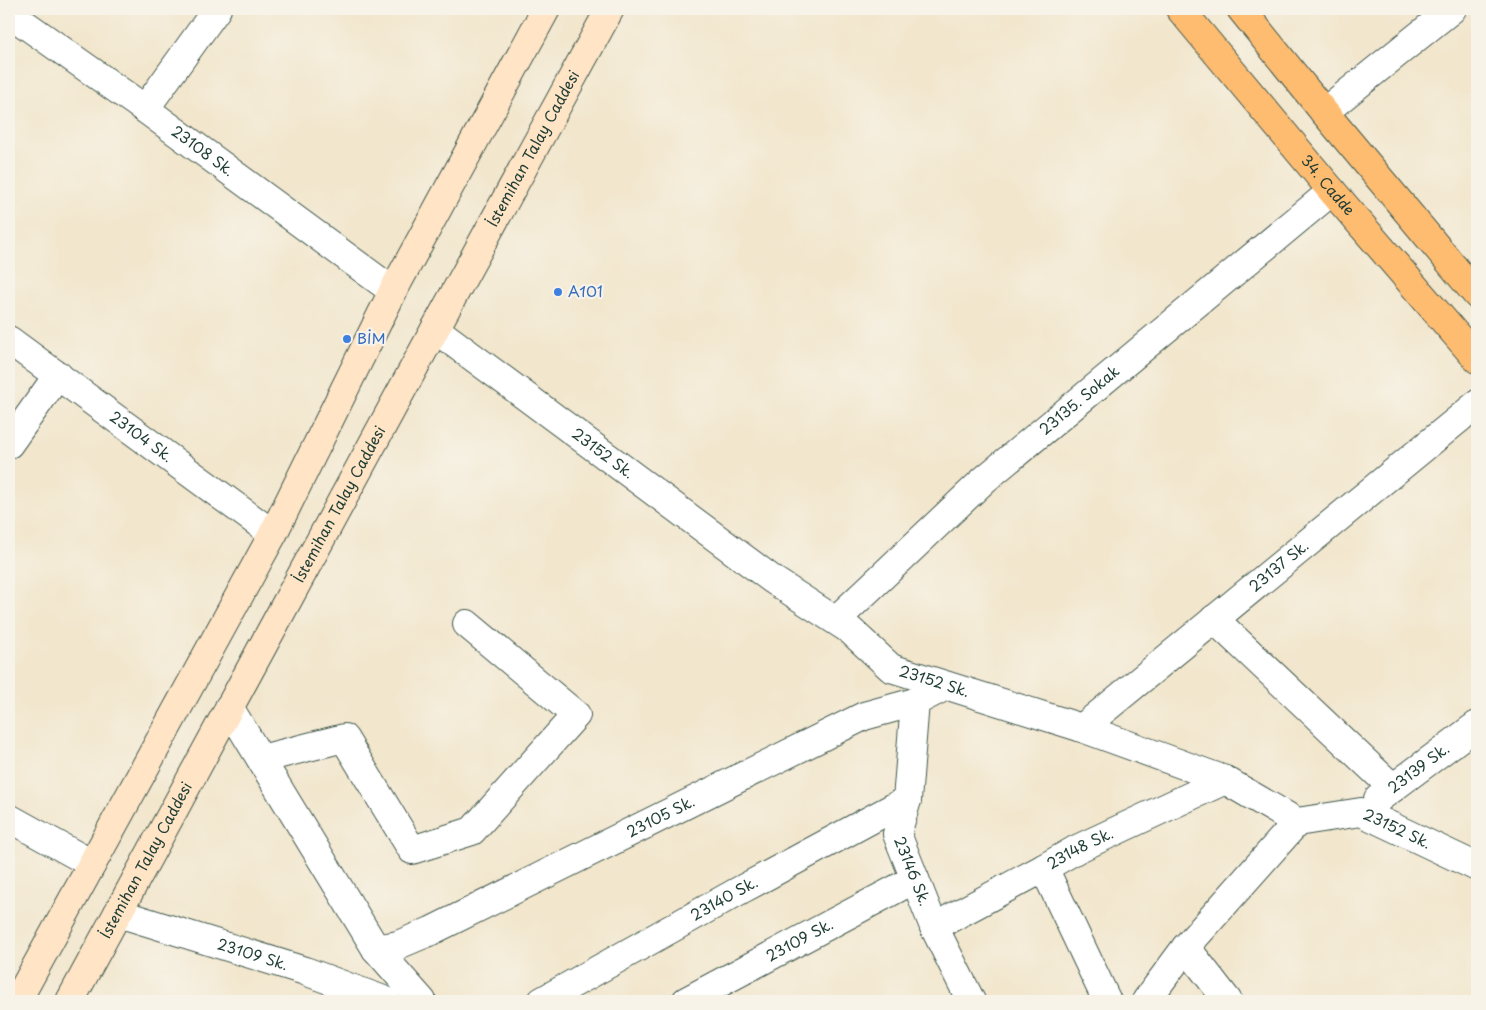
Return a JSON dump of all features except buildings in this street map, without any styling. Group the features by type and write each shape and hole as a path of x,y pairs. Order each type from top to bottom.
{"main road":[{"path":"17,1001 273,534 393,291 546,9"},
{"name":"İstemihan Talay Caddesi","path":"70,1001 434,329 610,9"},
{"name":"34. Cadde","path":"1180,9 1332,191 1477,359"},
{"path":"1241,9 1324,112 1477,295"}],"street":[{"path":"145,109 217,9"},
{"path":"1324,112 1452,9"},
{"name":"23108 Sk.","path":"9,12 393,291"},
{"name":"23135. Sokak","path":"836,620 984,480 1332,191"},
{"name":"23152 Sk.","path":"434,329 773,580 850,630 891,668 1082,728 1224,780 1297,822 1361,812 1477,867"},
{"name":"23104 Sk.","path":"9,340 273,534"},
{"path":"9,444 58,375"},
{"name":"23137 Sk.","path":"1082,728 1477,404"},
{"path":"1214,620 1393,788"},
{"path":"261,759 344,738 412,850 472,831 576,715 467,624"},
{"name":"23105 Sk.","path":"376,948 398,945 431,931 864,716 915,702 946,686"},
{"name":"23146 Sk.","path":"915,702 907,800 897,834 934,927 972,1001"},
{"path":"229,707 376,948 422,1001"},
{"name":"23139 Sk.","path":"1361,812 1477,725"},
{"name":"23148 Sk.","path":"1107,1001 1044,868 1077,849 1224,780"},
{"name":"23140 Sk.","path":"542,1001 735,893 907,800"},
{"path":"9,818 92,864"},
{"path":"1146,1001 1186,947 1297,822"},
{"path":"934,927 1044,868"},
{"name":"23109 Sk.","path":"686,1001 914,879"},
{"name":"23109 Sk.","path":"118,913 305,971 386,1001"},
{"path":"1186,947 1228,1001"}],"place":[{"name":"A101","path":"558,292"},
{"name":"BİM","path":"347,339"}]}
